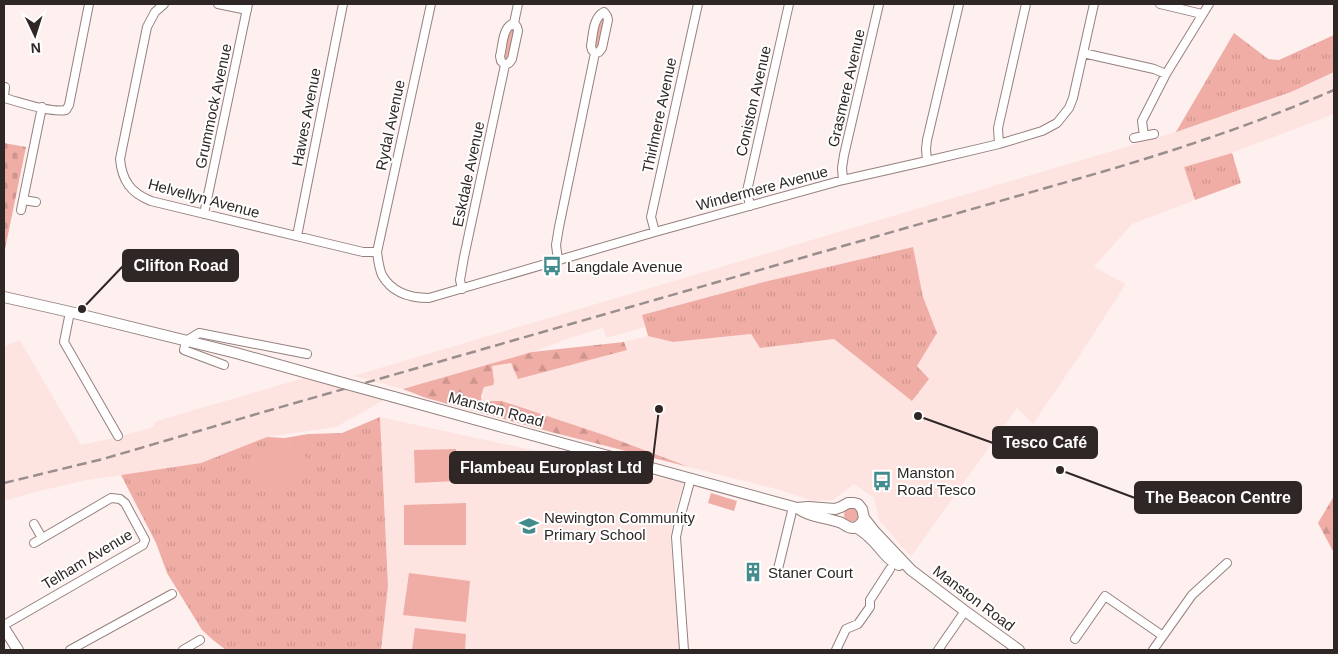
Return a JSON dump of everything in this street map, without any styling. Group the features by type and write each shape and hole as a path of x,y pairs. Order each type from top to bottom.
{"main road":[{"name":"Manston Road","path":"4,297 186,341 795,508 804,513 840,522 847,527 856,527 895,563 911,570"},
{"name":"Manston Road","path":"795,508 835,509 848,503 854,502 858,504 864,512 864,518 887,546 911,570 1019,650"},
{"path":"840,522 838,514 841,507"},
{"path":"856,527 864,518"},
{"path":"4,626 18,650"}],"street":[{"path":"5,87 4,97 61,111 66,110 69,105 89,4"},
{"name":"Helvellyn Avenue","path":"164,4 155,12 145,33 120,159 121,170 125,180 133,190 140,197 151,201 363,252 377,252"},
{"path":"218,4 248,7"},
{"name":"Hawes Avenue","path":"297,236 343,4"},
{"name":"Rydal Avenue","path":"377,252 431,4"},
{"name":"Eskdale Avenue","path":"505,65 512,59 518,31 514,23 518,4"},
{"name":"Thirlmere Avenue","path":"655,232 652,217 653,210 698,4"},
{"name":"Coniston Avenue","path":"750,206 747,191 789,4"},
{"name":"Grasmere Avenue","path":"843,180 844,155 879,4"},
{"path":"927,161 927,140 959,4"},
{"path":"999,144 998,128 1026,4"},
{"name":"Windermere Avenue","path":"377,252 382,275 395,289 417,298 430,298 655,232 843,180 999,144 1042,131 1057,123 1069,108 1073,98 1094,4"},
{"path":"1160,4 1202,14"},
{"path":"1144,136 1142,121 1166,74 1209,4"},
{"name":"Grummock Avenue","path":"204,214 248,7"},
{"path":"558,260 556,245 559,227 595,54 591,46 597,18 605,8"},
{"name":"Eskdale Avenue","path":"462,289 460,280 464,256 505,65 500,56 506,28 509,24 514,23"},
{"path":"1083,53 1154,69 1166,74"},
{"path":"21,210 42,107"},
{"path":"1134,138 1154,134"},
{"path":"23,200 36,202"},
{"path":"70,312 64,342 118,436"},
{"name":"Manston Road","path":"186,341 199,333 307,354"},
{"path":"186,341 184,350 224,365"},
{"path":"684,650 676,537 691,478"},
{"name":"Telham Avenue","path":"4,626 143,544 145,540 125,503 120,499 111,498 34,542"},
{"path":"778,569 795,508"},
{"path":"34,524 42,538"},
{"path":"1153,650 1192,595 1227,563"},
{"path":"836,650 846,629 858,624 868,609 870,600 890,569"},
{"path":"70,650 172,594"},
{"path":"1075,639 1105,596 1163,636"},
{"path":"938,650 965,611"},
{"path":"183,650 200,640"}],"shaded area":[{"path":"1234,33 1269,59 1275,60 1280,60 1334,35 1334,114 1232,153 1184,167 1195,200 1132,224 1094,267 1126,284 1033,424 1017,408 911,557 879,520 874,498 854,484 833,500 812,501 780,490 689,467 503,401 483,401 484,387 491,366 512,363 518,378 626,350 624,342 648,336 673,342 751,334 760,348 834,339 913,400 916,366 937,333 923,297 912,247 768,281 642,315 645,327 606,338 603,328 524,355 403,389 353,376 1176,132"},
{"path":"20,340 81,445 153,427 156,421 304,378 382,397 383,401 336,427 267,437 201,463 87,480 4,501 4,346"},
{"name":"Newington Community Primary School","path":"380,417 684,483 670,537 681,650 381,650 388,586"}],"green space":[{"path":"603,17 605,19 600,45 597,47 595,44 600,19"},
{"path":"511,27 515,29 510,58 506,59 503,56"},
{"path":"1234,33 1268,59 1279,60 1334,35 1334,72 1291,92 1176,132"},
{"path":"4,143 26,147 4,254"},
{"path":"1232,153 1241,183 1195,200 1184,167"},
{"path":"913,247 923,297 937,333 917,366 929,379 912,401 834,339 760,348 751,334 673,342 648,336 642,315 768,281"},
{"path":"624,342 627,350 518,379 511,363 492,366 494,382 493,385 484,387 481,397 482,401 502,401 607,436 689,467 426,398 403,389 532,352"},
{"path":"380,417 388,586 381,650 226,650 202,630 167,573 156,543 121,475 201,463 267,437 285,438 308,434 342,433"},
{"path":"291,438 315,469 275,499 252,468"},
{"path":"456,449 457,481 415,483 414,450"},
{"path":"711,493 737,501 734,511 708,503"},
{"path":"1334,496 1334,553 1318,523"},
{"path":"466,503 466,545 404,545 404,505"},
{"path":"848,508 854,508 858,515 854,522 848,522 844,518 844,512"},
{"path":"409,573 470,581 466,622 403,615"},
{"path":"415,628 466,634 465,650 412,650"}],"railway":[{"path":"4,483 103,459 1105,171 1221,134 1334,90"}],"place":[{"name":"Langdale Avenue","path":"552,266"},
{"name":"Clifton Road","path":"82,309"},
{"name":"Flambeau Europlast Ltd","path":"659,409"},
{"name":"Tesco Café","path":"918,416"},
{"name":"The Beacon Centre","path":"1060,470"},
{"name":"Manston Road Tesco","path":"882,481"},
{"name":"Newington Community Primary School","path":"529,526"},
{"name":"Staner Court","path":"753,572"}]}
